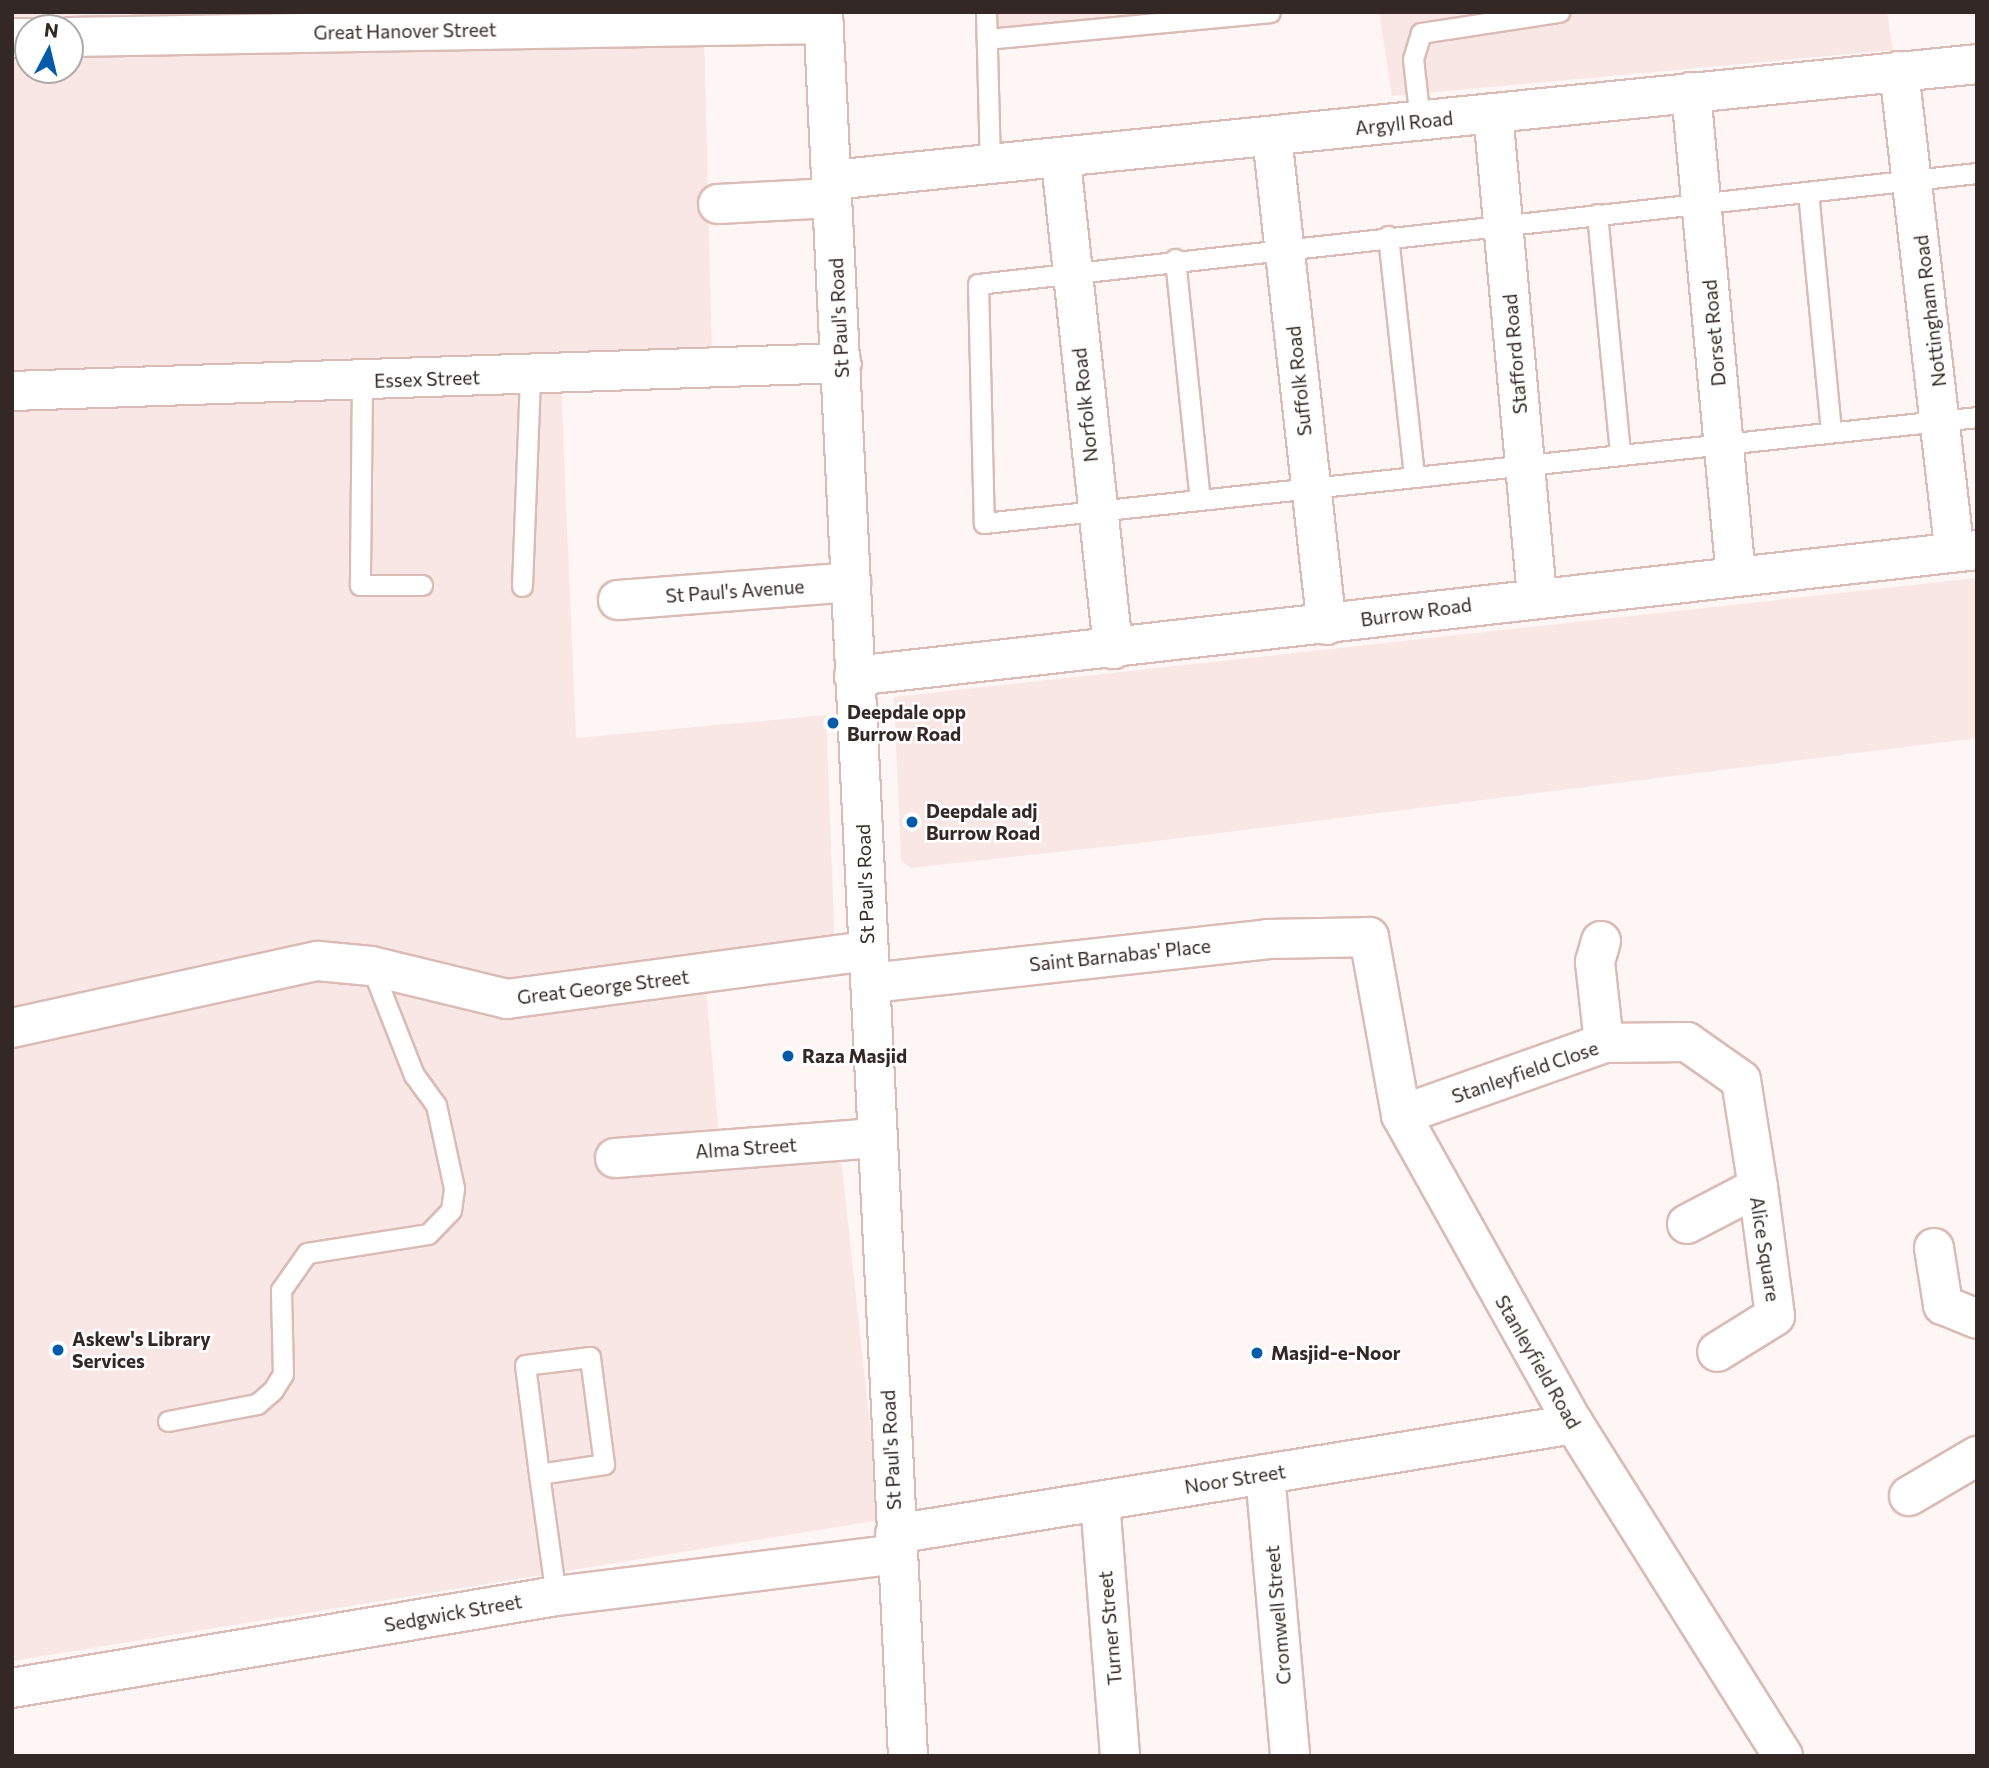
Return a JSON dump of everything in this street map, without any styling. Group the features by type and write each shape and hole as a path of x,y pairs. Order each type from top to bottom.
{"street":[{"name":"Great Hanover Street","path":"84,36 336,22 824,18"},
{"name":"St Paul's Road","path":"824,18 895,1544 908,1756"},
{"name":"Argyll Road","path":"718,204 990,167 1977,64"},
{"name":"Nottingham Road","path":"1899,71 1914,178 1960,418 1966,551"},
{"name":"Dorset Road","path":"1691,92 1736,574"},
{"name":"Stafford Road","path":"1493,113 1537,594"},
{"name":"Suffolk Road","path":"1272,137 1327,625"},
{"name":"Norfolk Road","path":"1061,161 1096,512 1113,649"},
{"name":"Essex Street","path":"12,391 842,363"},
{"name":"Burrow Road","path":"856,694 1113,649 1327,625 1537,594 1966,551"},
{"name":"St Paul's Avenue","path":"618,600 851,582"},
{"name":"Saint Barnabas' Place","path":"870,967 1267,939 1369,937"},
{"name":"Stanleyfield Road","path":"1369,937 1401,1115 1574,1424 1783,1756"},
{"path":"1601,941 1595,962 1604,1043"},
{"name":"Great George Street","path":"12,1028 318,961 371,966 489,999 521,999 870,967"},
{"name":"Stanleyfield Close","path":"1401,1115 1604,1043 1687,1042 1741,1080 1758,1188"},
{"name":"Alma Street","path":"615,1158 876,1138"},
{"name":"Alice Square","path":"1687,1224 1758,1188 1776,1316 1717,1352"},
{"path":"1934,1248 1943,1305 1977,1319"},
{"name":"Noor Street","path":"895,1544 1100,1501 1574,1424"},
{"path":"1909,1496 1977,1457"},
{"name":"Cromwell Street","path":"1265,1474 1290,1756"},
{"name":"Turner Street","path":"1100,1501 1120,1756"},
{"name":"Sedgwick Street","path":"12,1688 555,1596 895,1544"}],"lane":[{"path":"986,12 990,167"},
{"path":"987,39 1270,12"},
{"path":"1420,121 1413,59 1421,33 1559,12"},
{"path":"1960,418 984,523 978,284 1071,270 1285,246 1977,173"},
{"path":"1808,192 1831,432"},
{"path":"1597,214 1620,455"},
{"path":"1388,236 1413,477"},
{"path":"1175,259 1200,500"},
{"path":"522,586 530,375"},
{"path":"362,381 360,585 422,585"},
{"path":"168,1421 257,1404 273,1390 283,1374 281,1290 307,1253 428,1234 451,1210 454,1188 436,1105 414,1075 371,966"},
{"path":"539,1474 604,1464 590,1357 525,1365 539,1474 555,1596"}],"shaded area":[{"path":"12,12 647,12 704,33 712,354 560,362 576,738 826,715 835,950 704,967 721,1157 841,1157 880,1520 12,1661"},
{"path":"989,12 1282,12 990,34"},
{"path":"1379,12 1887,12 1893,50 1392,96"},
{"path":"1977,578 1977,738 1148,842 910,868 901,860 894,697"}],"place":[{"name":"Deepdale opp Burrow Road","path":"833,723"},
{"name":"Deepdale adj Burrow Road","path":"912,822"},
{"name":"Raza Masjid","path":"788,1056"},
{"name":"Askew's Library Services","path":"58,1350"},
{"name":"Masjid-e-Noor","path":"1257,1353"}]}
